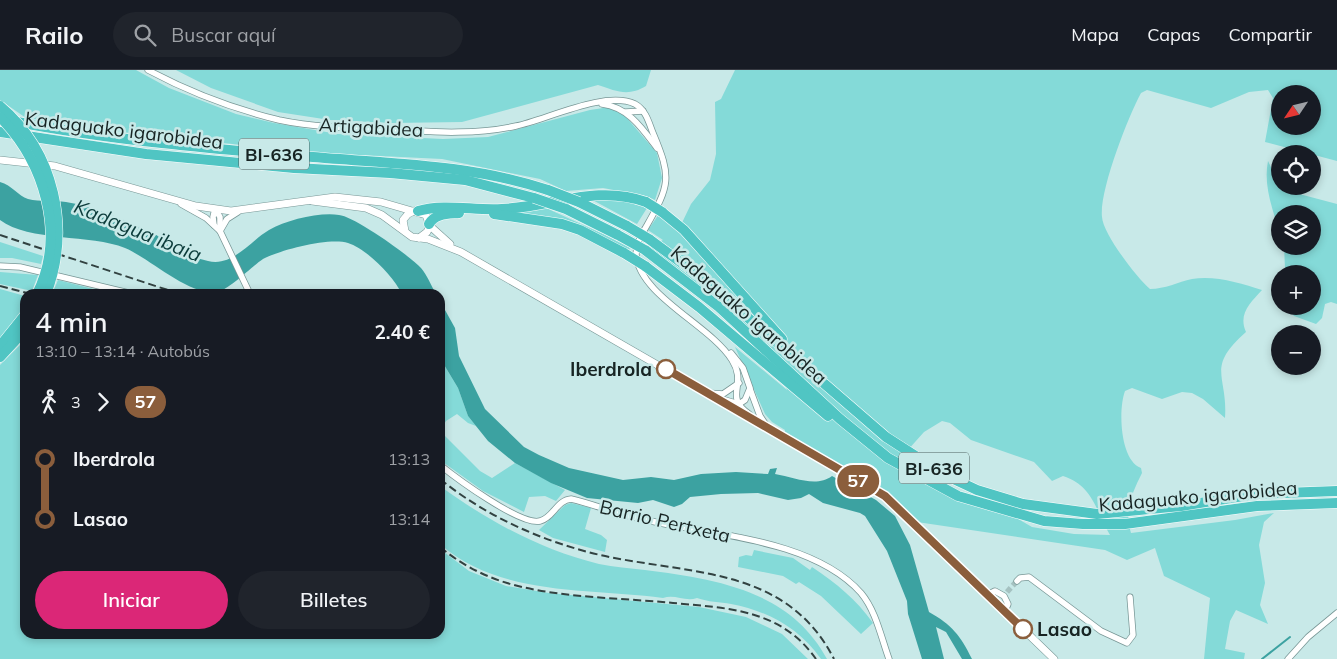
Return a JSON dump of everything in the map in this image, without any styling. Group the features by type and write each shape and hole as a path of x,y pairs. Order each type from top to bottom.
{"highway":[{"path":"0,106 18,125 41,159 54,195 58,212 57,259 48,289"},
{"path":"0,118 28,152 36,167 48,204 50,242 46,267 39,289"},
{"name":"Kadaguako igarobidea","path":"0,118 97,134 224,150 432,165 500,176 548,190 579,202 627,226 676,257 800,362 859,416 916,457 945,475 977,490 1023,504 1097,514 1181,506 1256,494 1337,491"},
{"name":"Kadaguako igarobidea","path":"0,132 146,154 286,167 390,173 465,180 534,198 566,209 645,250 719,307 840,419 888,458 958,496 1044,520 1083,524 1125,524 1257,506 1337,503"},
{"path":"417,211 434,206 516,208 590,194 620,195 646,202 684,230 800,362"},
{"path":"430,225 432,220 440,215 463,213 536,220 580,230 645,266 699,307 864,445 888,458"},
{"path":"1,352 20,324"},
{"path":"1,352 20,335"}],"street":[{"name":"Artigabidea","path":"148,70 173,83 232,106 281,120 332,127 468,132 517,126 581,106 610,100 625,101 634,104 643,111"},
{"path":"600,103 613,105 626,112 664,158"},
{"path":"626,112 643,111 664,158 668,178 661,202 638,239 636,254 641,273 656,292 738,362 748,379 760,416 769,430"},
{"path":"0,160 55,166 215,209 243,210 335,197 357,198 417,211 426,215 430,225 460,252"},
{"path":"170,198 196,212 220,231 248,289"},
{"path":"312,201 366,208 382,215 412,237 460,252 885,496 924,536 1054,659"},
{"path":"214,225 215,209"},
{"path":"215,209 220,218 220,231"},
{"path":"220,231 226,219 243,210"},
{"path":"405,232 403,220 408,214 417,211"},
{"path":"419,238 427,232 430,225"},
{"path":"0,266 20,267 111,289"},
{"path":"721,346 737,369 739,382 737,404"},
{"path":"707,393 723,394 739,382"},
{"path":"737,404 745,400 750,388"},
{"path":"707,393 737,404 769,430"},
{"name":"Barrio Pertxeta","path":"445,468 500,507 535,522 545,520 563,502 571,499 636,518 765,542 809,558 847,580 870,604 889,659"},
{"path":"1017,581 1020,578 1029,577 1101,631 1127,643 1133,635 1130,597"},
{"path":"987,595 995,591 1006,594 1008,603 1005,611"},
{"path":"1288,659 1308,637 1337,614"}],"shaded area":[{"path":"0,70 136,70 169,88 236,114 274,123 338,134 443,139 488,137 590,110 610,107 626,117 657,153 662,178 655,200 646,196 603,188 566,191 540,179 442,159 319,153 138,134 29,120 0,100"},
{"path":"176,70 651,70 646,86 633,91 622,92 598,85 462,122 391,123 330,120 278,112 211,88"},
{"path":"735,70 1337,70 1337,161 1321,157 1321,145 1276,145 1265,142 1271,109 1271,135 1321,135 1321,85 1271,85 1271,95 1268,90 1249,92 1211,108 1147,90 1141,93 1122,136 1102,205 1102,217 1108,234 1129,266 1150,289 1166,287 1192,279 1209,278 1236,282 1262,290 1244,314 1243,320 1246,332 1233,344 1222,364 1225,418 1203,399 1192,393 1182,392 1162,399 1132,388 1125,391 1121,422 1122,434 1129,455 1134,463 1141,468 1142,473 1130,502 1128,517 1131,533 1235,520 1274,513 1264,522 1259,545 1265,583 1260,605 1268,624 1236,610 1230,621 1225,649 1245,653 1244,659 1204,659 1210,598 1164,576 1155,548 1127,560 1105,550 917,522 889,494 888,497 784,434 785,430 772,422 765,414 735,347 787,390 785,384 751,336 648,248 663,240 648,230 659,214 679,229 691,204 710,180 716,154 715,102 721,99","holes":["942,421 950,423 971,440 1034,462 1052,481 1063,476 1073,480 1088,493 1110,535 1074,534 1032,527 985,500 956,490 898,461 924,432"]},
{"path":"1268,161 1271,167 1271,195 1303,195 1337,204 1337,304 1331,302 1325,304 1322,318 1316,324 1293,315 1321,315 1321,265 1285,265 1284,255 1321,255 1321,205 1272,205 1267,170"},
{"path":"587,197 618,199 633,202 647,208 637,224"},
{"path":"546,208 630,248 628,252 565,221 543,216 504,212"},
{"path":"0,242 43,256 41,264 12,258 0,258"},
{"path":"0,272 38,275 33,289 0,284"},
{"path":"58,280 93,289 54,289"},
{"path":"0,289 20,295 20,314 0,339"},
{"path":"20,345 20,639 445,639 445,553 469,571 506,586 549,593 699,607 746,617 782,634 808,659 0,659 0,365"},
{"path":"445,366 458,388 468,416 476,426 468,423 457,414 445,423"},
{"path":"445,436 480,471 492,478 515,463 565,490 556,501 545,496 529,497 524,512 483,491 445,464"},
{"path":"445,490 496,522 556,551 599,564 698,578 748,592 772,603 793,617 811,636 827,659 821,659 803,638 782,622 745,607 697,598 663,598 547,587 518,582 490,573 464,561 445,548"},
{"path":"571,503 591,508 585,529 601,535 607,540 605,552 553,538 539,530 565,505"},
{"path":"754,550 793,558 810,570 812,567 845,592 873,623 861,634 821,596 799,582 796,584 783,576 738,567 739,557 752,556"}],"water":[{"name":"Kadagua ibaia","path":"0,182 8,185 21,196 28,199 61,201 110,214 154,234 180,253 217,262 233,257 269,230 285,223 313,216 339,215 369,229 415,262 421,268 433,289 399,289 386,272 363,251 348,243 329,242 305,245 271,255 224,289 197,289 182,283 125,248 95,241 27,232 12,227 0,220"},
{"path":"445,310 455,328 459,356 485,409 524,447 569,468 623,480 651,477 674,480 701,474 736,472 768,474 770,469 777,468 775,474 805,481 819,481 832,476 876,500 895,516 910,545 929,612 944,621 955,631 972,659 962,659 946,632 936,627 944,659 922,659 908,614 907,601 887,551 865,516 860,513 823,503 809,494 801,498 788,500 758,493 721,494 690,497 682,504 674,507 653,500 638,503 587,498 551,483 515,463 488,441 468,416 458,388 445,366"}],"waterway":[{"path":"1262,659 1290,637"}],"tunnel":[{"path":"1007,592 1017,581"}],"railway":[{"path":"0,235 165,289"},
{"path":"0,286 20,291"},
{"path":"445,483 492,514 549,540 588,552 693,571 726,578 758,588 787,604 813,627 834,659"},
{"path":"445,551 467,566 487,576 536,590 713,607 752,614 786,630 802,642 816,659"}],"bus line":[{"name":"57","path":"666,369 823,462 885,496 924,536 1023,629"}],"place":[{"name":"Iberdrola","path":"666,369"},
{"name":"Lasao","path":"1023,629"}]}
